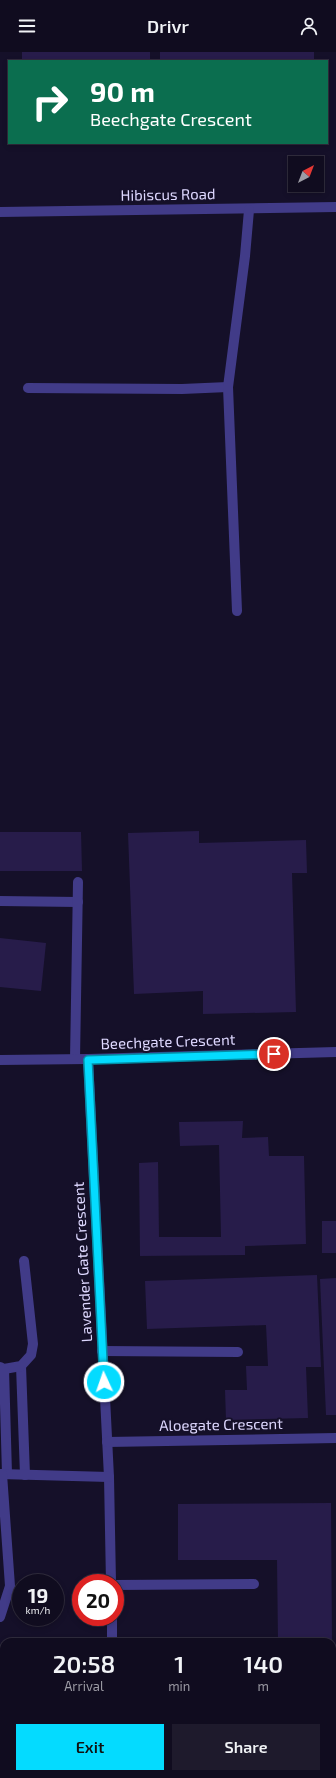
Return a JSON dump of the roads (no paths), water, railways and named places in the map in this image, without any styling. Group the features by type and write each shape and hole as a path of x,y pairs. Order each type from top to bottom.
{"lane":[{"name":"Hibiscus Road","path":"0,212 249,210 336,207"},
{"path":"237,611 228,387 245,256 249,210"},
{"path":"28,388 182,389 228,387"},
{"path":"75,1059 78,882"},
{"path":"0,901 78,902"},
{"name":"Beechgate Crescent","path":"0,1060 88,1060 336,1052"},
{"name":"Lavender Gate Crescent","path":"88,1060 109,1477 111,1574"},
{"path":"24,1261 33,1344 31,1355 22,1366 25,1475"},
{"path":"102,1351 238,1352"},
{"path":"0,1618 3,1603 10,1586 3,1474 2,1368 22,1366"},
{"name":"Aloegate Crescent","path":"107,1442 336,1438"},
{"path":"3,1474 109,1477"},
{"path":"124,1585 254,1584"},
{"path":"112,1626 112,1638"}]}
